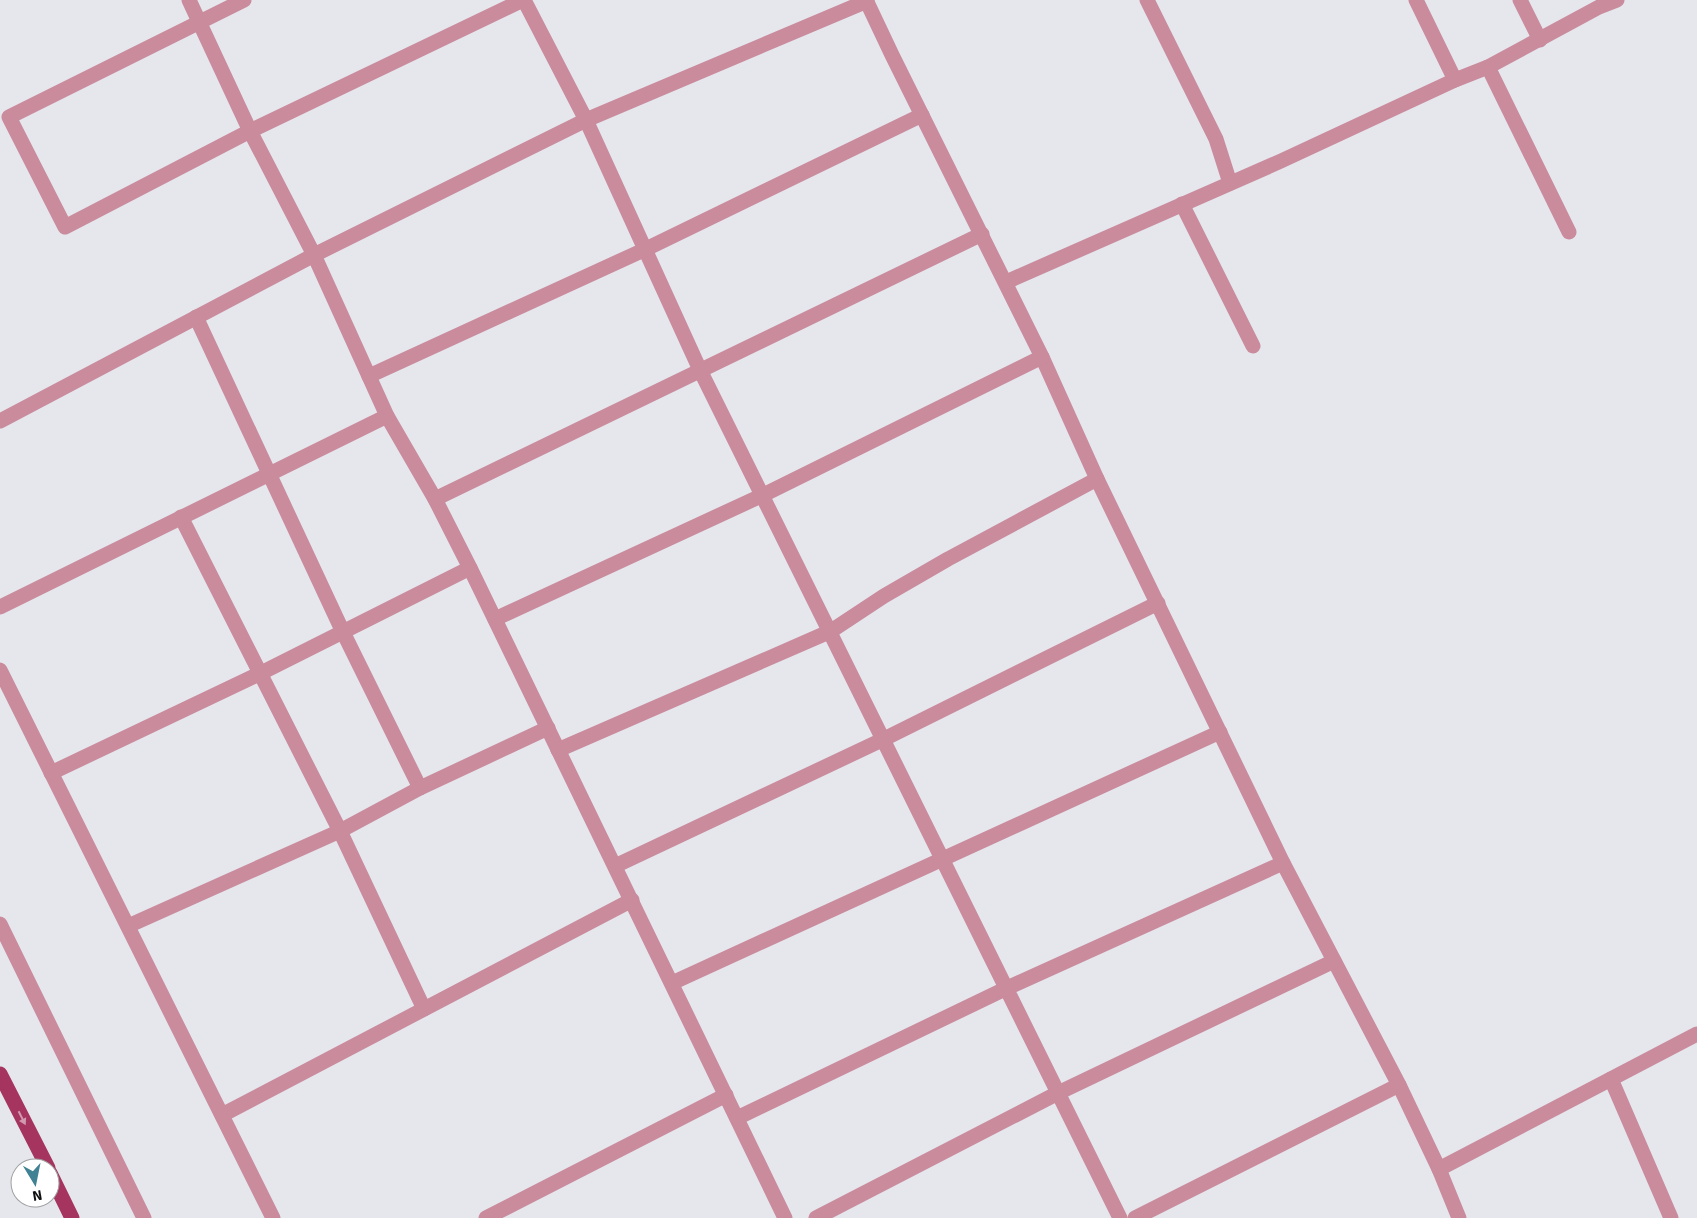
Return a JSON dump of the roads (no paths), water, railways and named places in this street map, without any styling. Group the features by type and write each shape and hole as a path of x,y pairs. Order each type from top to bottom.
{"main road":[{"path":"0,1074 43,1158"},
{"path":"60,1193 72,1218"}],"street":[{"path":"189,0 250,131 314,255 387,416 435,499 470,568 785,1218"},
{"path":"244,0 5,119 65,227 250,131 524,0 586,120 700,370 831,631 1120,1218"},
{"path":"0,421 314,255 586,120 867,0 892,55 1006,282 1097,479 1283,863 1399,1084 1439,1169 1458,1218"},
{"path":"1147,0 1216,139 1230,183"},
{"path":"1416,0 1455,80"},
{"path":"1520,0 1540,40"},
{"path":"1006,282 1230,183 1455,80 1488,67 1599,7 1616,0"},
{"path":"1488,67 1568,232"},
{"path":"369,376 646,249 922,115"},
{"path":"1182,204 1253,346"},
{"path":"435,499 982,234"},
{"path":"196,317 271,474 342,630 420,788"},
{"path":"495,619 763,494 1042,357"},
{"path":"0,607 387,416"},
{"path":"558,750 831,631 884,596 948,559 1097,479"},
{"path":"181,517 340,831 424,1009"},
{"path":"51,773 261,673 342,630 470,568"},
{"path":"615,866 884,739 1158,603"},
{"path":"0,670 273,1218"},
{"path":"128,926 340,831 420,788 548,728"},
{"path":"672,983 1220,732"},
{"path":"737,1118 1007,988 1283,863"},
{"path":"222,1114 632,900"},
{"path":"0,924 144,1218"},
{"path":"816,1218 1058,1093 1334,961"},
{"path":"1439,1169 1697,1034"},
{"path":"1611,1079 1671,1218"},
{"path":"1136,1218 1399,1084"},
{"path":"486,1218 726,1095"}]}
